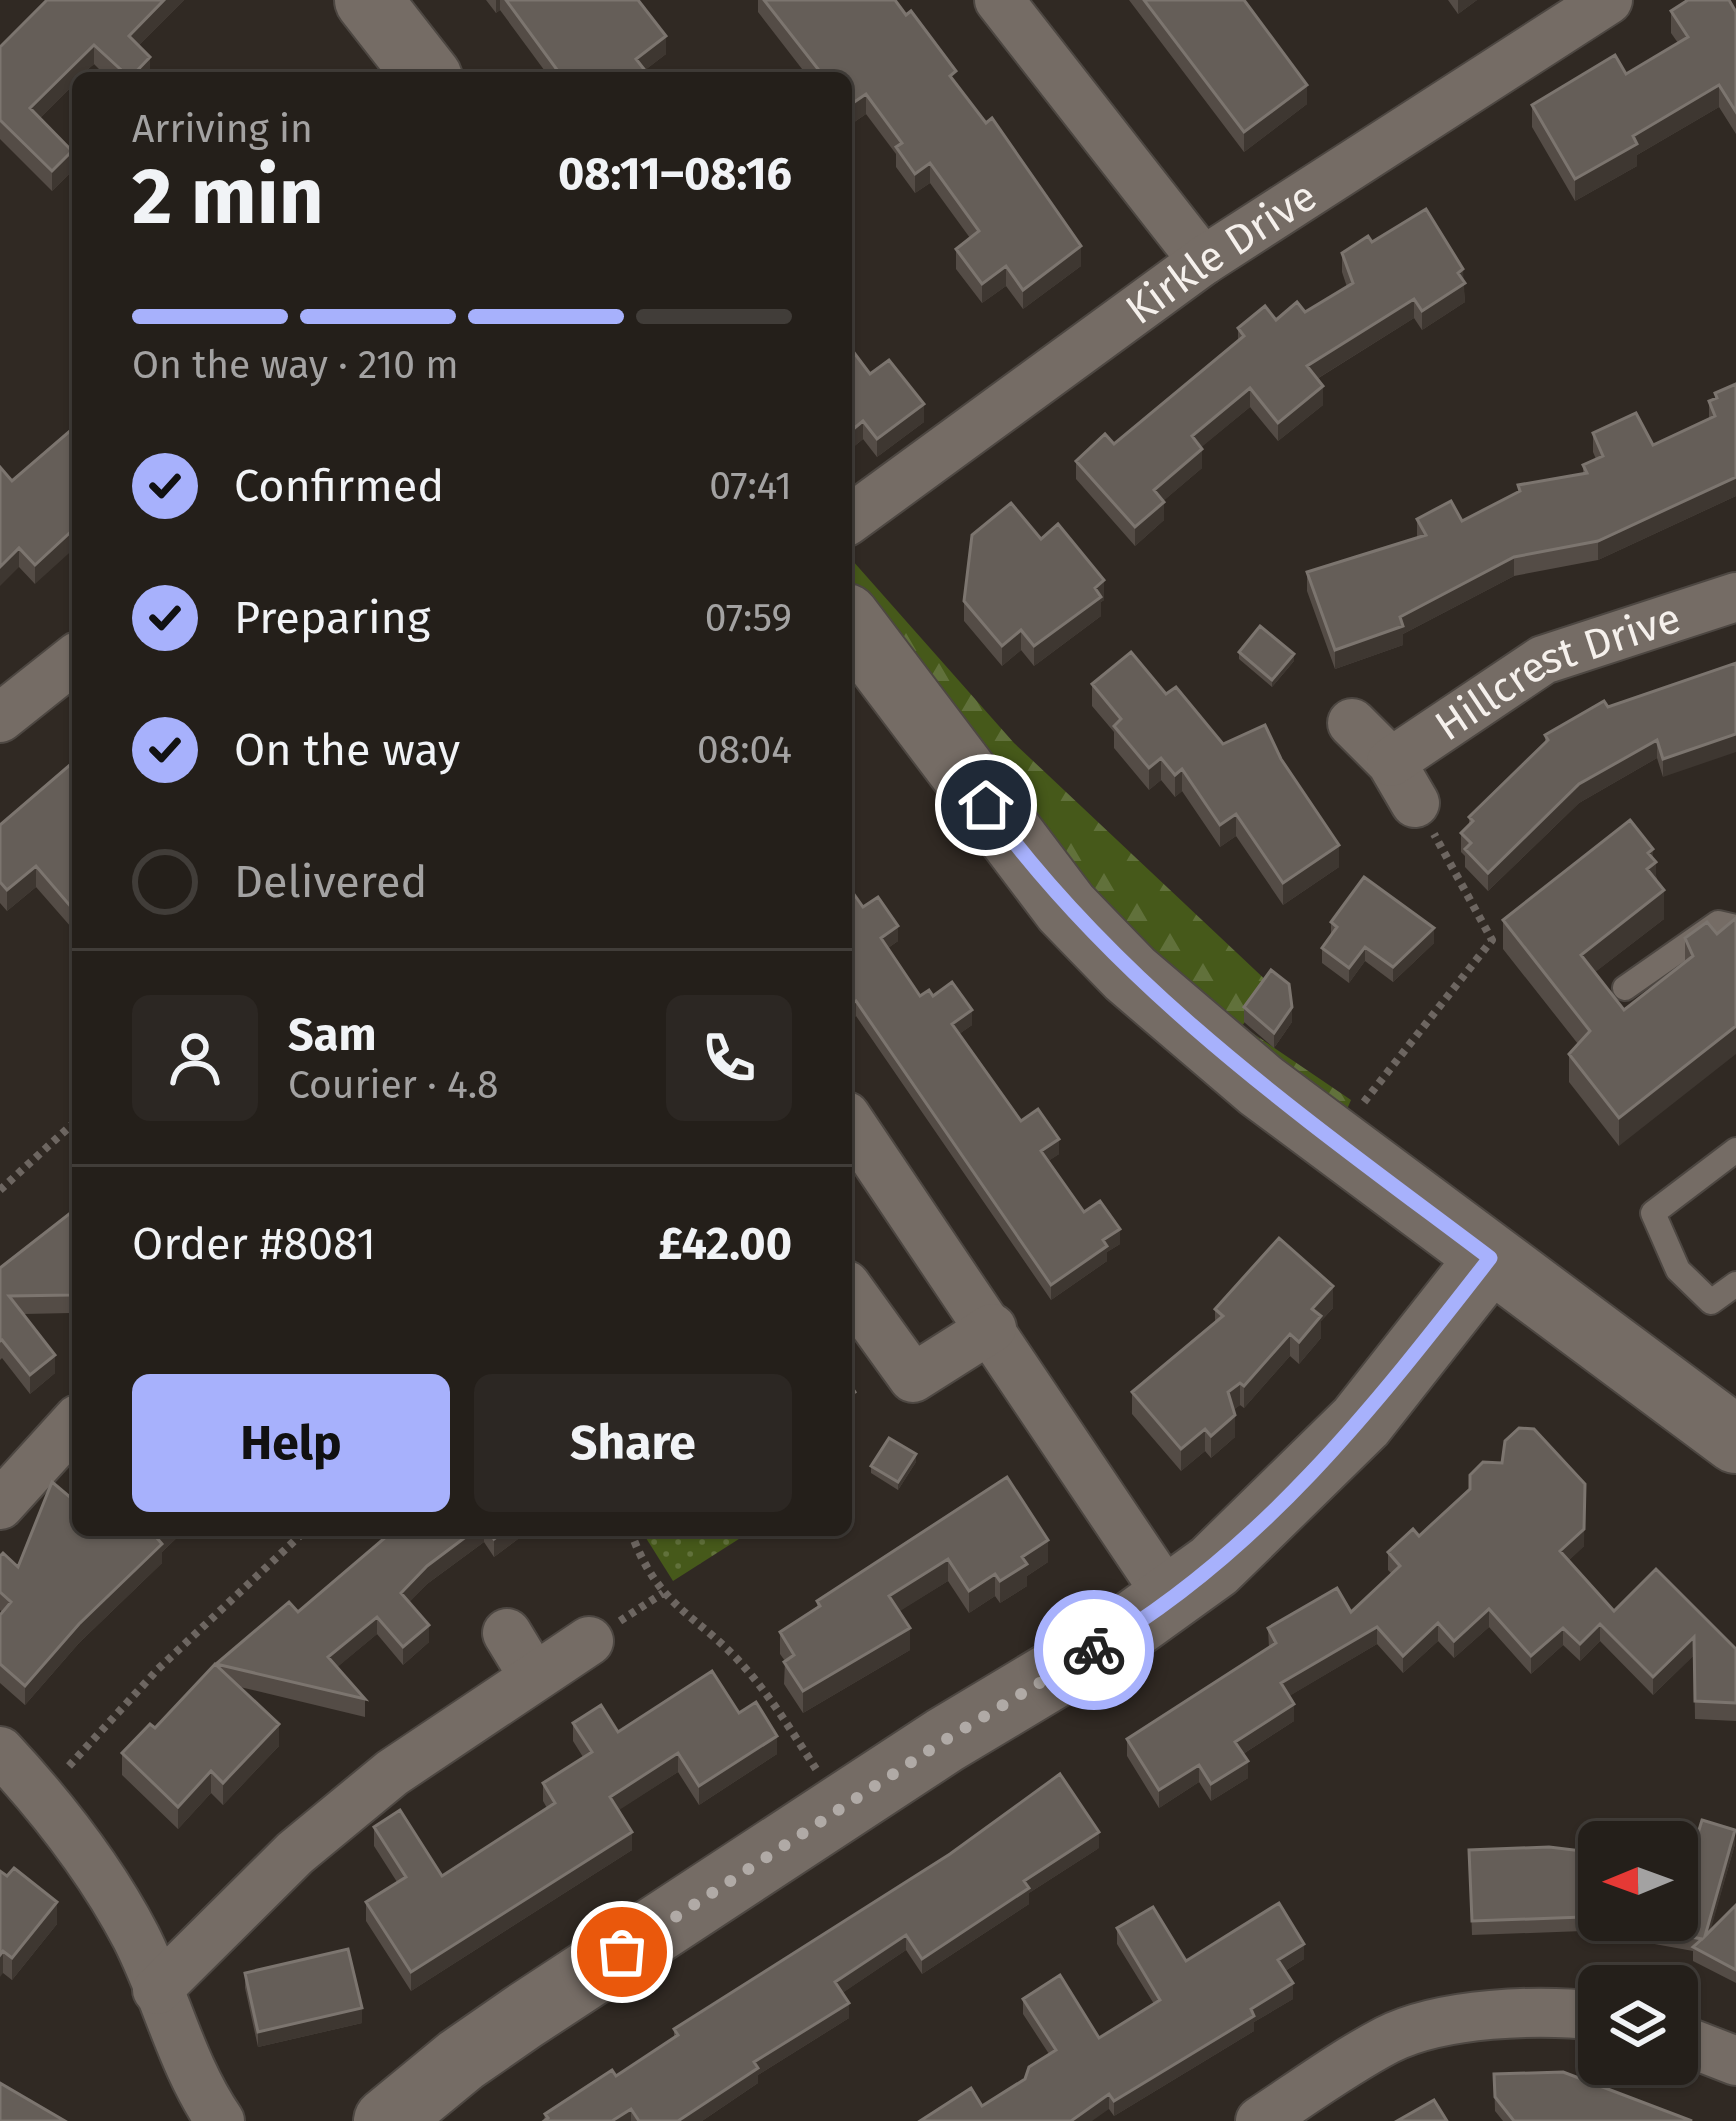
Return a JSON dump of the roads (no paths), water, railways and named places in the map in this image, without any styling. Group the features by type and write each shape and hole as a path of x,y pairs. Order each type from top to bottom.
{"street":[{"path":"368,0 424,72"},
{"path":"999,0 1203,261"},
{"name":"Kirkle Drive","path":"852,518 1203,261 1608,0"},
{"name":"Hillcrest Drive","path":"1391,762 1543,660 1736,597"},
{"path":"852,625 1066,908 1196,1033 1736,1440"},
{"path":"0,718 72,661"},
{"name":"Hillcrest Drive","path":"1352,722 1391,762 1415,803"},
{"path":"852,1125 1170,1599"},
{"path":"387,2121 460,2060 1170,1599 1236,1549 1334,1452 1490,1258"},
{"path":"852,1293 913,1378 992,1328"},
{"path":"0,1505 72,1426"},
{"path":"507,1633 533,1676"},
{"path":"157,1990 295,1853 392,1773 589,1641"},
{"path":"0,1750 41,1796 113,1897 199,2090 220,2121"},
{"path":"1260,2121 1390,2038 1473,2018 1578,2014"},
{"path":"1698,2046 1736,2061"}],"lane":[{"path":"1624,988 1718,923 1736,927"},
{"path":"1736,1150 1653,1213 1678,1270 1711,1302 1736,1284"}]}
